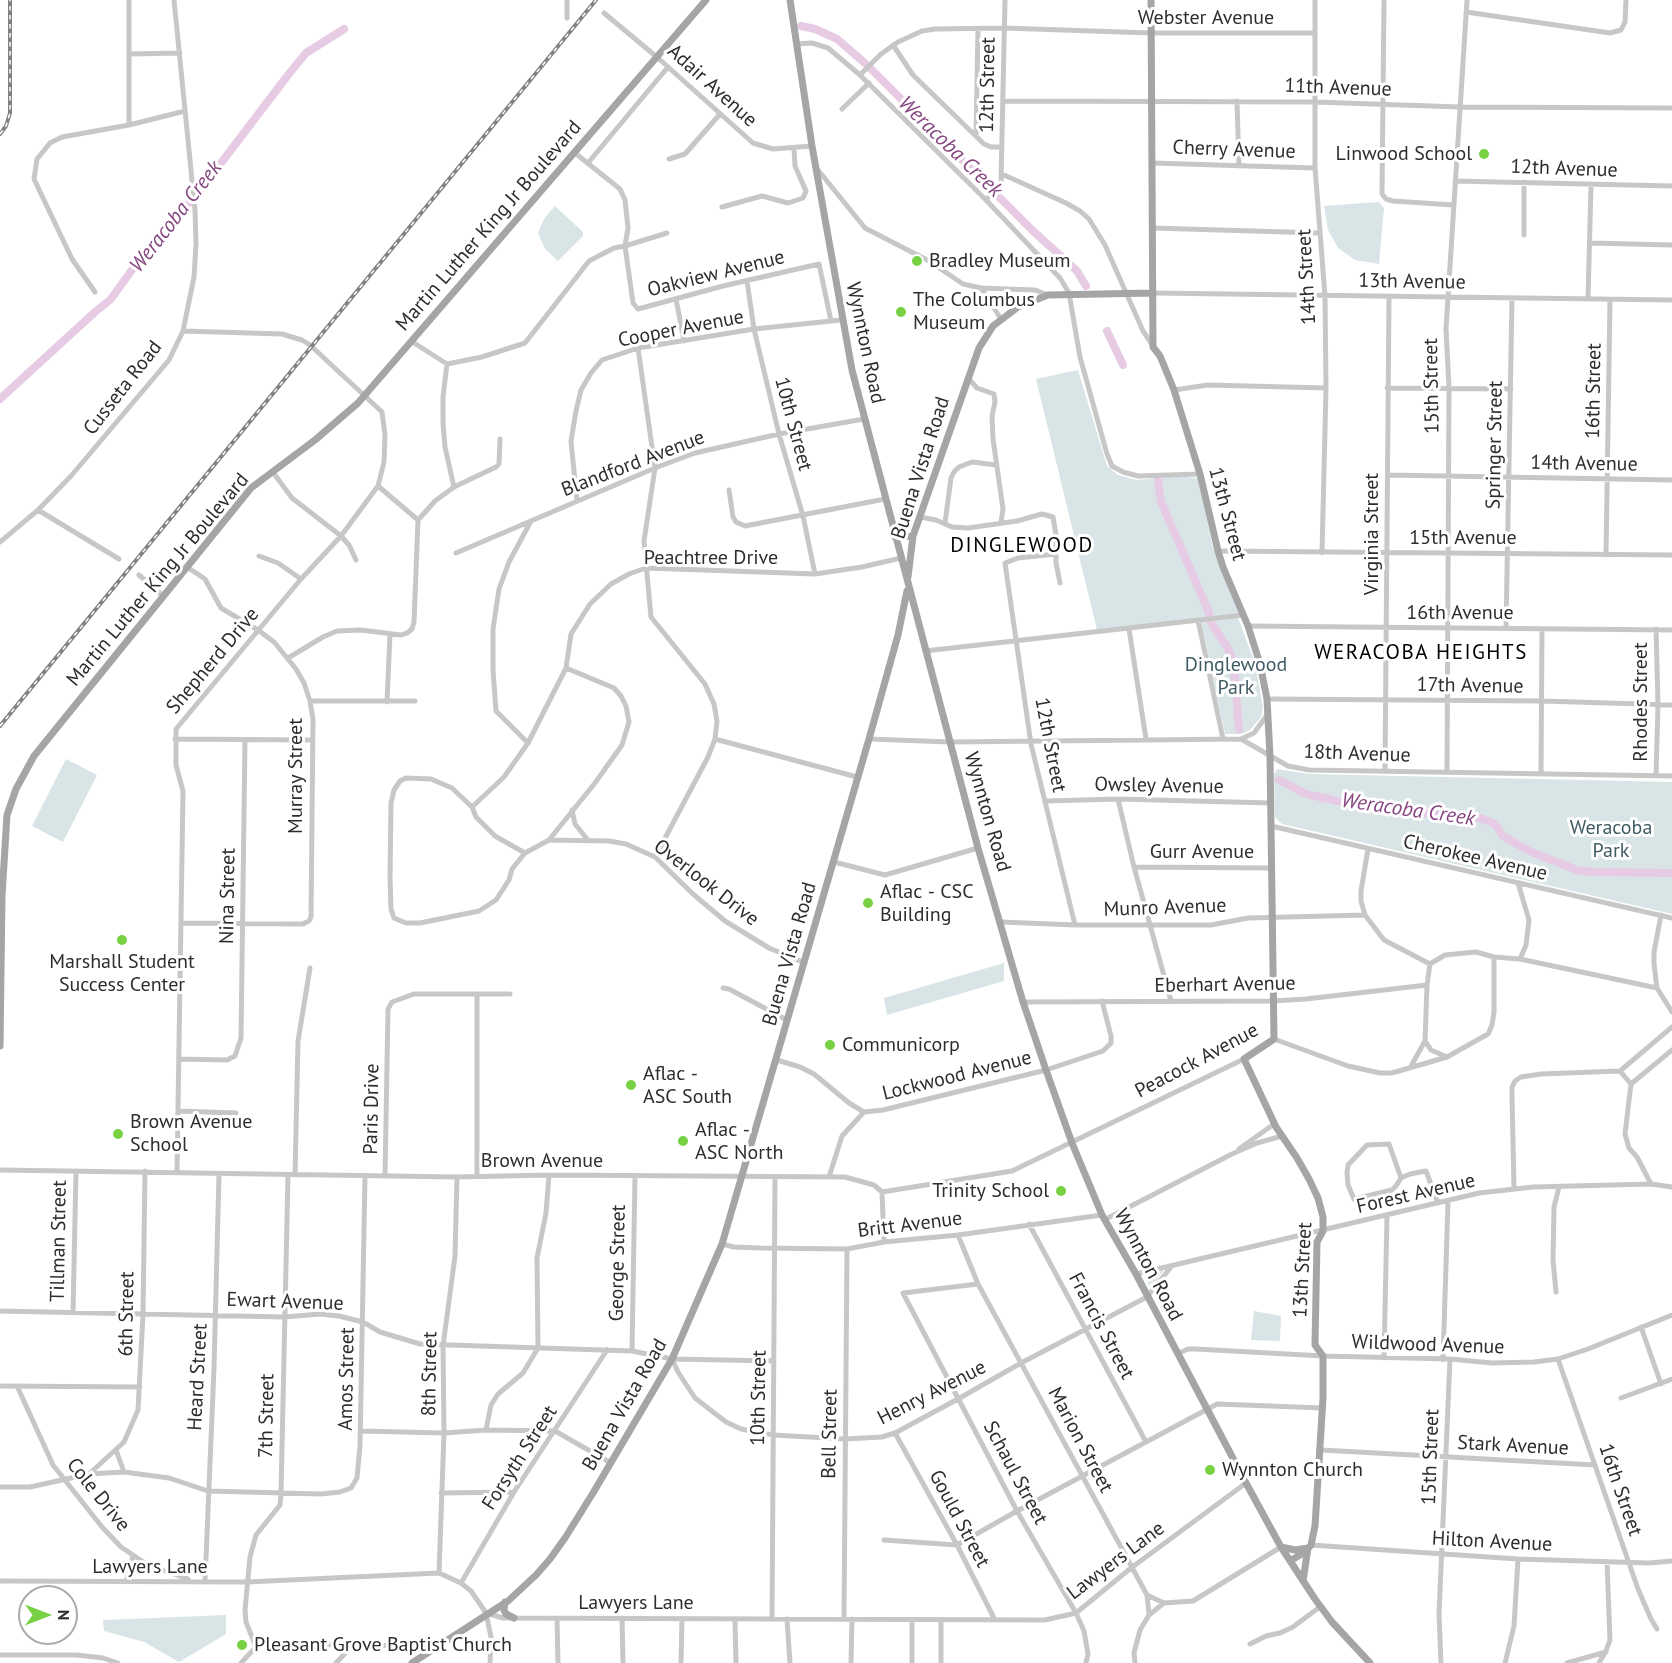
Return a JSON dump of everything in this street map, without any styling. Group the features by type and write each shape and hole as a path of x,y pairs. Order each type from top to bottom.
{"main road":[{"name":"Martin Luther King Jr Boulevard","path":"0,1046 4,848 7,815 16,789 34,756 251,488 343,417 365,394 706,0"},
{"name":"Wynnton Road","path":"790,0 841,320 864,419 978,848 1023,1002 1046,1070 1072,1143 1103,1217 1136,1274 1206,1410 1290,1561 1321,1606 1370,1663"},
{"name":"13th Street","path":"1150,0 1153,347 1160,356 1174,390 1200,474 1218,551 1248,626 1260,664 1267,699 1271,802 1274,1039"},
{"name":"Buena Vista Road","path":"412,1663 505,1602 536,1575 550,1559 611,1463 672,1359 722,1244 898,635 908,587 913,536 979,348 1001,318 1018,307 1048,294 1153,294"},
{"path":"895,537 913,536"},
{"name":"Peacock Avenue","path":"1244,1059 1274,1039"},
{"name":"13th Street","path":"1244,1059 1274,1124 1297,1158 1318,1198 1323,1216 1323,1231 1317,1242 1315,1345 1323,1356 1321,1450 1316,1526 1309,1547 1303,1581"},
{"path":"1281,1547 1295,1550 1309,1547"},
{"path":"1290,1561 1309,1547"},
{"path":"505,1602 506,1614 514,1618"}],"street":[{"path":"129,0 129,125"},
{"name":"Cusseta Road","path":"0,542 38,510 71,476 162,370 183,331 194,277 196,244 193,185 174,0"},
{"path":"567,0 567,18"},
{"name":"12th Street","path":"986,200 997,189 1002,174 1005,0"},
{"name":"14th Street","path":"1315,0 1315,168 1325,296 1326,388 1322,553"},
{"path":"1384,0 1384,197 1393,201 1453,205"},
{"name":"15th Street","path":"1446,772 1449,387 1447,297 1467,0"},
{"path":"1466,12 1610,33 1621,30 1625,22 1626,0"},
{"name":"Adair Avenue","path":"604,13 753,143 773,149 812,146"},
{"name":"Webster Avenue","path":"860,75 893,45 922,31 935,29 1314,33"},
{"path":"976,136 978,29"},
{"path":"796,44 812,43 828,48 869,83 1044,260 1069,293 1083,367 1112,466 1138,476 1200,474"},
{"path":"893,45 913,75 984,144 991,147 1002,147"},
{"path":"129,54 180,53"},
{"path":"588,163 668,67"},
{"path":"842,109 869,83"},
{"name":"11th Avenue","path":"1003,101 1237,101 1460,107 1672,108"},
{"path":"1237,101 1239,166"},
{"path":"94,292 72,259 34,179 35,166 41,153 56,140 185,111"},
{"path":"669,159 685,154 720,114"},
{"path":"722,207 762,196 788,203 803,198 806,191 795,166 794,148"},
{"path":"575,153 620,189 625,200 628,228 625,246"},
{"name":"Cherry Avenue","path":"1152,163 1315,168"},
{"path":"816,168 865,228 929,261 963,284 981,288 1035,290 1048,294"},
{"path":"1002,174 1080,210 1089,219 1105,244 1143,331 1153,347"},
{"name":"12th Avenue","path":"1455,181 1672,186"},
{"path":"1524,182 1524,235"},
{"path":"1588,299 1591,185"},
{"path":"1152,228 1320,233"},
{"path":"411,341 447,364 482,357 525,343 589,261 614,248 667,233"},
{"path":"1590,243 1672,245"},
{"name":"Oakview Avenue","path":"625,246 633,303 638,309 819,264"},
{"name":"Wynnton Road","path":"819,264 831,321"},
{"name":"10th Street","path":"747,281 754,330 779,434 803,516 815,574"},
{"path":"981,288 1001,318"},
{"name":"13th Avenue","path":"1153,294 1672,300"},
{"name":"Virginia Street","path":"1385,771 1389,297"},
{"name":"Springer Street","path":"1506,628 1512,298"},
{"path":"676,299 684,341"},
{"name":"16th Street","path":"1606,555 1610,300"},
{"name":"Cooper Avenue","path":"577,501 572,441 581,390 602,360 638,348 754,330 841,320"},
{"name":"Shepherd Drive","path":"177,1172 183,791 176,765 176,729 301,579 341,536 378,486 384,462 385,422 382,412 365,394 312,347 296,337 282,334 183,331"},
{"path":"638,348 655,468 644,542 651,617 705,684 714,704 717,721 714,739 689,794 655,857"},
{"path":"447,364 442,398 443,423 445,447 454,487"},
{"path":"969,379 976,388 994,394 993,439 1004,509 1001,522"},
{"path":"1174,390 1208,385 1326,388"},
{"path":"1387,388 1511,389"},
{"name":"Blandford Avenue","path":"456,553 655,468 716,448 864,419"},
{"path":"288,658 337,631 361,630 404,634 412,628 418,520 435,501 454,487 496,467 499,464 500,439"},
{"path":"945,523 951,478 954,472 959,467 972,462 996,465"},
{"path":"272,471 292,498 349,544 356,560"},
{"name":"14th Avenue","path":"1388,475 1672,480"},
{"path":"378,486 399,501 418,520"},
{"path":"729,490 733,517 738,524 745,526 885,499"},
{"path":"38,510 118,559"},
{"path":"920,518 945,523 952,527 968,528 1017,521 1042,513 1053,517 1060,583"},
{"path":"528,743 496,711 493,639 499,589 509,562 531,521"},
{"name":"15th Avenue","path":"1218,551 1672,555"},
{"name":"12th Street","path":"1056,554 1018,558 1005,563 1031,742 1075,925"},
{"path":"259,556 278,563 301,579"},
{"name":"Peachtree Drive","path":"472,807 504,777 528,743 566,668 571,634 590,604 611,584 646,568 815,574 901,558"},
{"name":"Murray Street","path":"187,567 205,579 221,608 258,630 274,642 288,658 304,683 313,719 311,917 303,924 243,923"},
{"path":"139,576 163,596"},
{"path":"925,651 1244,615"},
{"path":"1202,620 1223,739"},
{"name":"16th Avenue","path":"1248,626 1672,630"},
{"path":"1129,628 1146,739"},
{"path":"1541,774 1542,629"},
{"name":"Rhodes Street","path":"1656,629 1658,705 1656,776"},
{"path":"387,702 390,634"},
{"path":"525,853 495,836 476,817 472,807 452,788 431,779 406,778 400,781 391,803 391,901 394,918 406,923 420,923 479,911 496,900 509,880 512,869 525,853 549,840 622,745 629,722 626,706 614,688 566,668"},
{"name":"17th Avenue","path":"1267,699 1543,701 1672,705"},
{"path":"310,700 415,701"},
{"path":"869,739 950,742 1241,739 1254,733 1268,714"},
{"path":"175,739 311,740"},
{"path":"714,739 857,777"},
{"name":"18th Avenue","path":"1241,739 1288,766 1309,770 1672,776"},
{"name":"Nina Street","path":"179,1059 227,1060 235,1056 241,1038 245,740"},
{"path":"1118,799 1171,1001"},
{"name":"Owsley Avenue","path":"1046,801 1118,799 1271,802"},
{"path":"572,810 575,824 587,839"},
{"name":"Cherokee Avenue","path":"1271,826 1672,918"},
{"name":"Overlook Drive","path":"549,840 587,839 626,844 655,857 725,921 769,948 805,963"},
{"path":"834,862 885,875 978,848"},
{"path":"1368,849 1361,891 1365,915 1384,940 1430,964"},
{"name":"Gurr Avenue","path":"1134,867 1271,868"},
{"path":"1518,883 1529,920 1526,945 1520,958"},
{"name":"Munro Avenue","path":"1001,922 1075,925 1211,925 1272,916 1365,915"},
{"path":"1661,915 1654,952 1657,988 1672,1012"},
{"path":"182,924 243,923"},
{"path":"1410,1068 1425,1041 1426,985 1430,964 1445,955 1476,952 1494,957 1520,958 1657,988"},
{"name":"Peacock Avenue","path":"1274,1039 1363,1070 1392,1073 1447,1057 1488,1034 1492,1025 1494,957"},
{"path":"295,1175 298,1041 310,968"},
{"name":"Eberhart Avenue","path":"1023,1002 1273,1000 1426,985"},
{"path":"723,988 787,1020"},
{"name":"Paris Drive","path":"386,1176 388,1009 392,1002 414,994 477,994"},
{"path":"477,1176 477,994 510,994"},
{"name":"Lockwood Avenue","path":"777,1060 800,1066 814,1074 849,1103 864,1112 883,1110 1046,1070 1103,1051 1108,1047 1111,1036 1102,1001"},
{"path":"1620,1071 1672,1027"},
{"path":"1425,1041 1431,1050 1447,1057"},
{"path":"1651,1184 1629,1148 1625,1134 1631,1084 1672,1050"},
{"name":"Peacock Avenue","path":"1072,1143 1244,1059"},
{"path":"1620,1071 1631,1084"},
{"path":"1514,1188 1512,1087 1515,1081 1521,1077 1541,1074 1620,1071"},
{"path":"178,1112 236,1113"},
{"path":"829,1177 842,1136 864,1112"},
{"path":"1232,1154 1274,1124"},
{"path":"1103,1217 1232,1154 1257,1143 1282,1136"},
{"path":"884,1242 882,1192 1001,1174 1023,1167 1072,1143"},
{"path":"1401,1178 1389,1144 1367,1145 1348,1165 1348,1185 1354,1199 1392,1190 1401,1178 1426,1171 1438,1203"},
{"name":"Brown Avenue","path":"0,1170 457,1177 549,1175 845,1177 874,1185 882,1192"},
{"name":"Tillman Street","path":"73,1312 76,1171"},
{"name":"6th Street","path":"89,1474 124,1442 138,1410 143,1314 145,1171"},
{"name":"Heard Street","path":"205,1582 216,1315 219,1174"},
{"name":"7th Street","path":"256,1647 246,1622 252,1546 256,1535 279,1505 281,1493 288,1175"},
{"path":"486,1430 491,1405 498,1394 523,1373 538,1348 537,1258 546,1213 549,1175"},
{"name":"Amos Street","path":"281,1493 331,1493 351,1488 357,1478 361,1431 365,1176"},
{"name":"George Street","path":"632,1352 635,1176"},
{"name":"8th Street","path":"439,1573 444,1433 443,1346 454,1256 457,1177"},
{"name":"10th Street","path":"772,1619 775,1177"},
{"name":"Forest Avenue","path":"1136,1274 1479,1193 1514,1188 1651,1184 1672,1186"},
{"path":"1556,1292 1553,1260 1554,1207 1559,1187"},
{"path":"1443,1360 1448,1201"},
{"path":"1384,1358 1387,1216"},
{"name":"Britt Avenue","path":"722,1244 734,1247 847,1249 884,1242 1103,1217"},
{"name":"Francis Street","path":"1029,1224 1146,1442"},
{"name":"Marion Street","path":"958,1234 978,1284 1147,1595 1149,1615 1140,1630 1134,1653 1135,1663"},
{"name":"Bell Street","path":"844,1619 847,1249"},
{"path":"1147,1297 1171,1266"},
{"name":"Schaul Street","path":"978,1284 903,1293 1017,1511 1076,1613 1084,1631 1088,1653 1086,1663"},
{"name":"Henry Avenue","path":"672,1359 695,1398 711,1412 741,1429 773,1434 845,1439 882,1437 895,1433 1147,1297"},
{"name":"Ewart Avenue","path":"0,1311 285,1317 320,1314 363,1322 380,1332 420,1344 607,1350 672,1359 774,1361"},
{"name":"Wildwood Avenue","path":"1177,1354 1188,1349 1196,1349 1323,1356 1450,1359 1492,1363 1534,1362 1558,1359 1672,1316"},
{"path":"1641,1327 1661,1384"},
{"name":"Forsyth Street","path":"461,1582 514,1492 607,1350"},
{"name":"15th Street","path":"1441,1663 1439,1614 1450,1359"},
{"name":"16th Street","path":"1558,1359 1629,1563 1657,1629"},
{"path":"1621,1398 1672,1379"},
{"path":"0,1386 140,1388"},
{"name":"Cole Drive","path":"16,1386 53,1465 102,1527 121,1547 148,1566 197,1581"},
{"path":"884,1540 957,1545 1217,1404 1323,1408"},
{"path":"361,1431 444,1433 486,1430 555,1431 611,1463"},
{"name":"Gould Street","path":"895,1433 957,1545 995,1620"},
{"path":"116,1450 124,1472"},
{"name":"Stark Avenue","path":"1321,1450 1595,1465"},
{"path":"0,1487 30,1487 89,1474 124,1472 169,1478 208,1491 281,1493"},
{"name":"Lawyers Lane","path":"0,1581 248,1582 439,1573 461,1582 471,1591 486,1613 503,1618 1045,1620 1076,1613 1131,1568 1246,1483"},
{"path":"441,1492 514,1492"},
{"path":"1147,1595 1164,1603 1194,1601 1281,1547"},
{"name":"Hilton Avenue","path":"1309,1547 1518,1559 1629,1563 1672,1561"},
{"path":"126,1582 133,1556"},
{"path":"1505,1663 1514,1626 1518,1559"},
{"path":"1599,1663 1610,1640 1607,1562"},
{"path":"1149,1615 1164,1603"},
{"path":"1250,1644 1266,1636 1293,1628 1321,1606"},
{"path":"486,1613 491,1637 490,1663"},
{"path":"557,1618 558,1663"},
{"path":"622,1618 622,1663"},
{"path":"681,1619 681,1663"},
{"path":"735,1619 736,1663"},
{"path":"788,1619 790,1663"},
{"path":"851,1663 852,1619"},
{"path":"912,1620 912,1663"},
{"path":"941,1620 941,1663"},
{"path":"241,1663 256,1647 263,1644 436,1646"},
{"path":"336,1663 354,1644"},
{"path":"1567,1663 1606,1651"},
{"path":"0,1655 78,1655 103,1658 118,1663"}],"green space":[{"path":"1379,202 1384,208 1379,264 1355,260 1338,248 1328,230 1324,206"},
{"path":"555,206 583,232 583,236 558,261 545,249 538,233 544,219"},
{"name":"Dinglewood Park","path":"1078,370 1107,466 1118,475 1137,480 1175,476 1198,478 1213,548 1241,613 1097,630 1036,379"},
{"name":"Dinglewood Park","path":"1238,618 1255,663 1263,708 1261,717 1250,730 1242,734 1225,734 1201,622"},
{"path":"66,759 97,775 63,842 32,826"},
{"name":"Weracoba Park","path":"1277,769 1309,774 1672,782 1672,914 1282,824 1275,817 1274,774"},
{"path":"1004,963 1004,981 887,1015 884,998"},
{"path":"1163,1271 1151,1289 1143,1274"},
{"path":"1254,1311 1281,1316 1280,1341 1251,1340"},
{"path":"226,1615 226,1634 179,1662 144,1642 104,1631 103,1620"}],"waterway":[{"name":"Weracoba Creek","path":"801,26 815,29 837,39 866,64 1032,230 1077,271 1086,286"},
{"name":"Weracoba Creek","path":"0,399 111,299 157,237 199,192 306,53 344,29"},
{"name":"Weracoba Creek","path":"1107,331 1123,365"},
{"name":"Weracoba Creek","path":"1158,481 1161,502 1208,610 1211,623 1229,650 1234,667 1239,729"},
{"name":"Weracoba Creek","path":"1279,780 1306,794 1342,802 1483,819 1495,824 1503,836 1531,852 1577,870 1672,873"}],"railway":[{"path":"0,134 6,126 10,113 10,0"},
{"path":"0,726 596,0"}],"place":[{"name":"Linwood School","path":"1484,154"},
{"name":"Bradley Museum","path":"917,261"},
{"name":"The Columbus Museum","path":"901,312"},
{"name":"Aflac - CSC Building","path":"868,903"},
{"name":"Marshall Student Success Center","path":"122,940"},
{"name":"Communicorp","path":"830,1045"},
{"name":"Aflac - ASC South","path":"631,1085"},
{"name":"Brown Avenue School","path":"118,1134"},
{"name":"Aflac - ASC North","path":"683,1141"},
{"name":"Trinity School","path":"1061,1191"},
{"name":"Wynnton Church","path":"1210,1470"},
{"name":"Pleasant Grove Baptist Church","path":"242,1645"}],"district":[{"name":"DINGLEWOOD","path":"1022,546"},
{"name":"WERACOBA HEIGHTS","path":"1421,653"}]}
